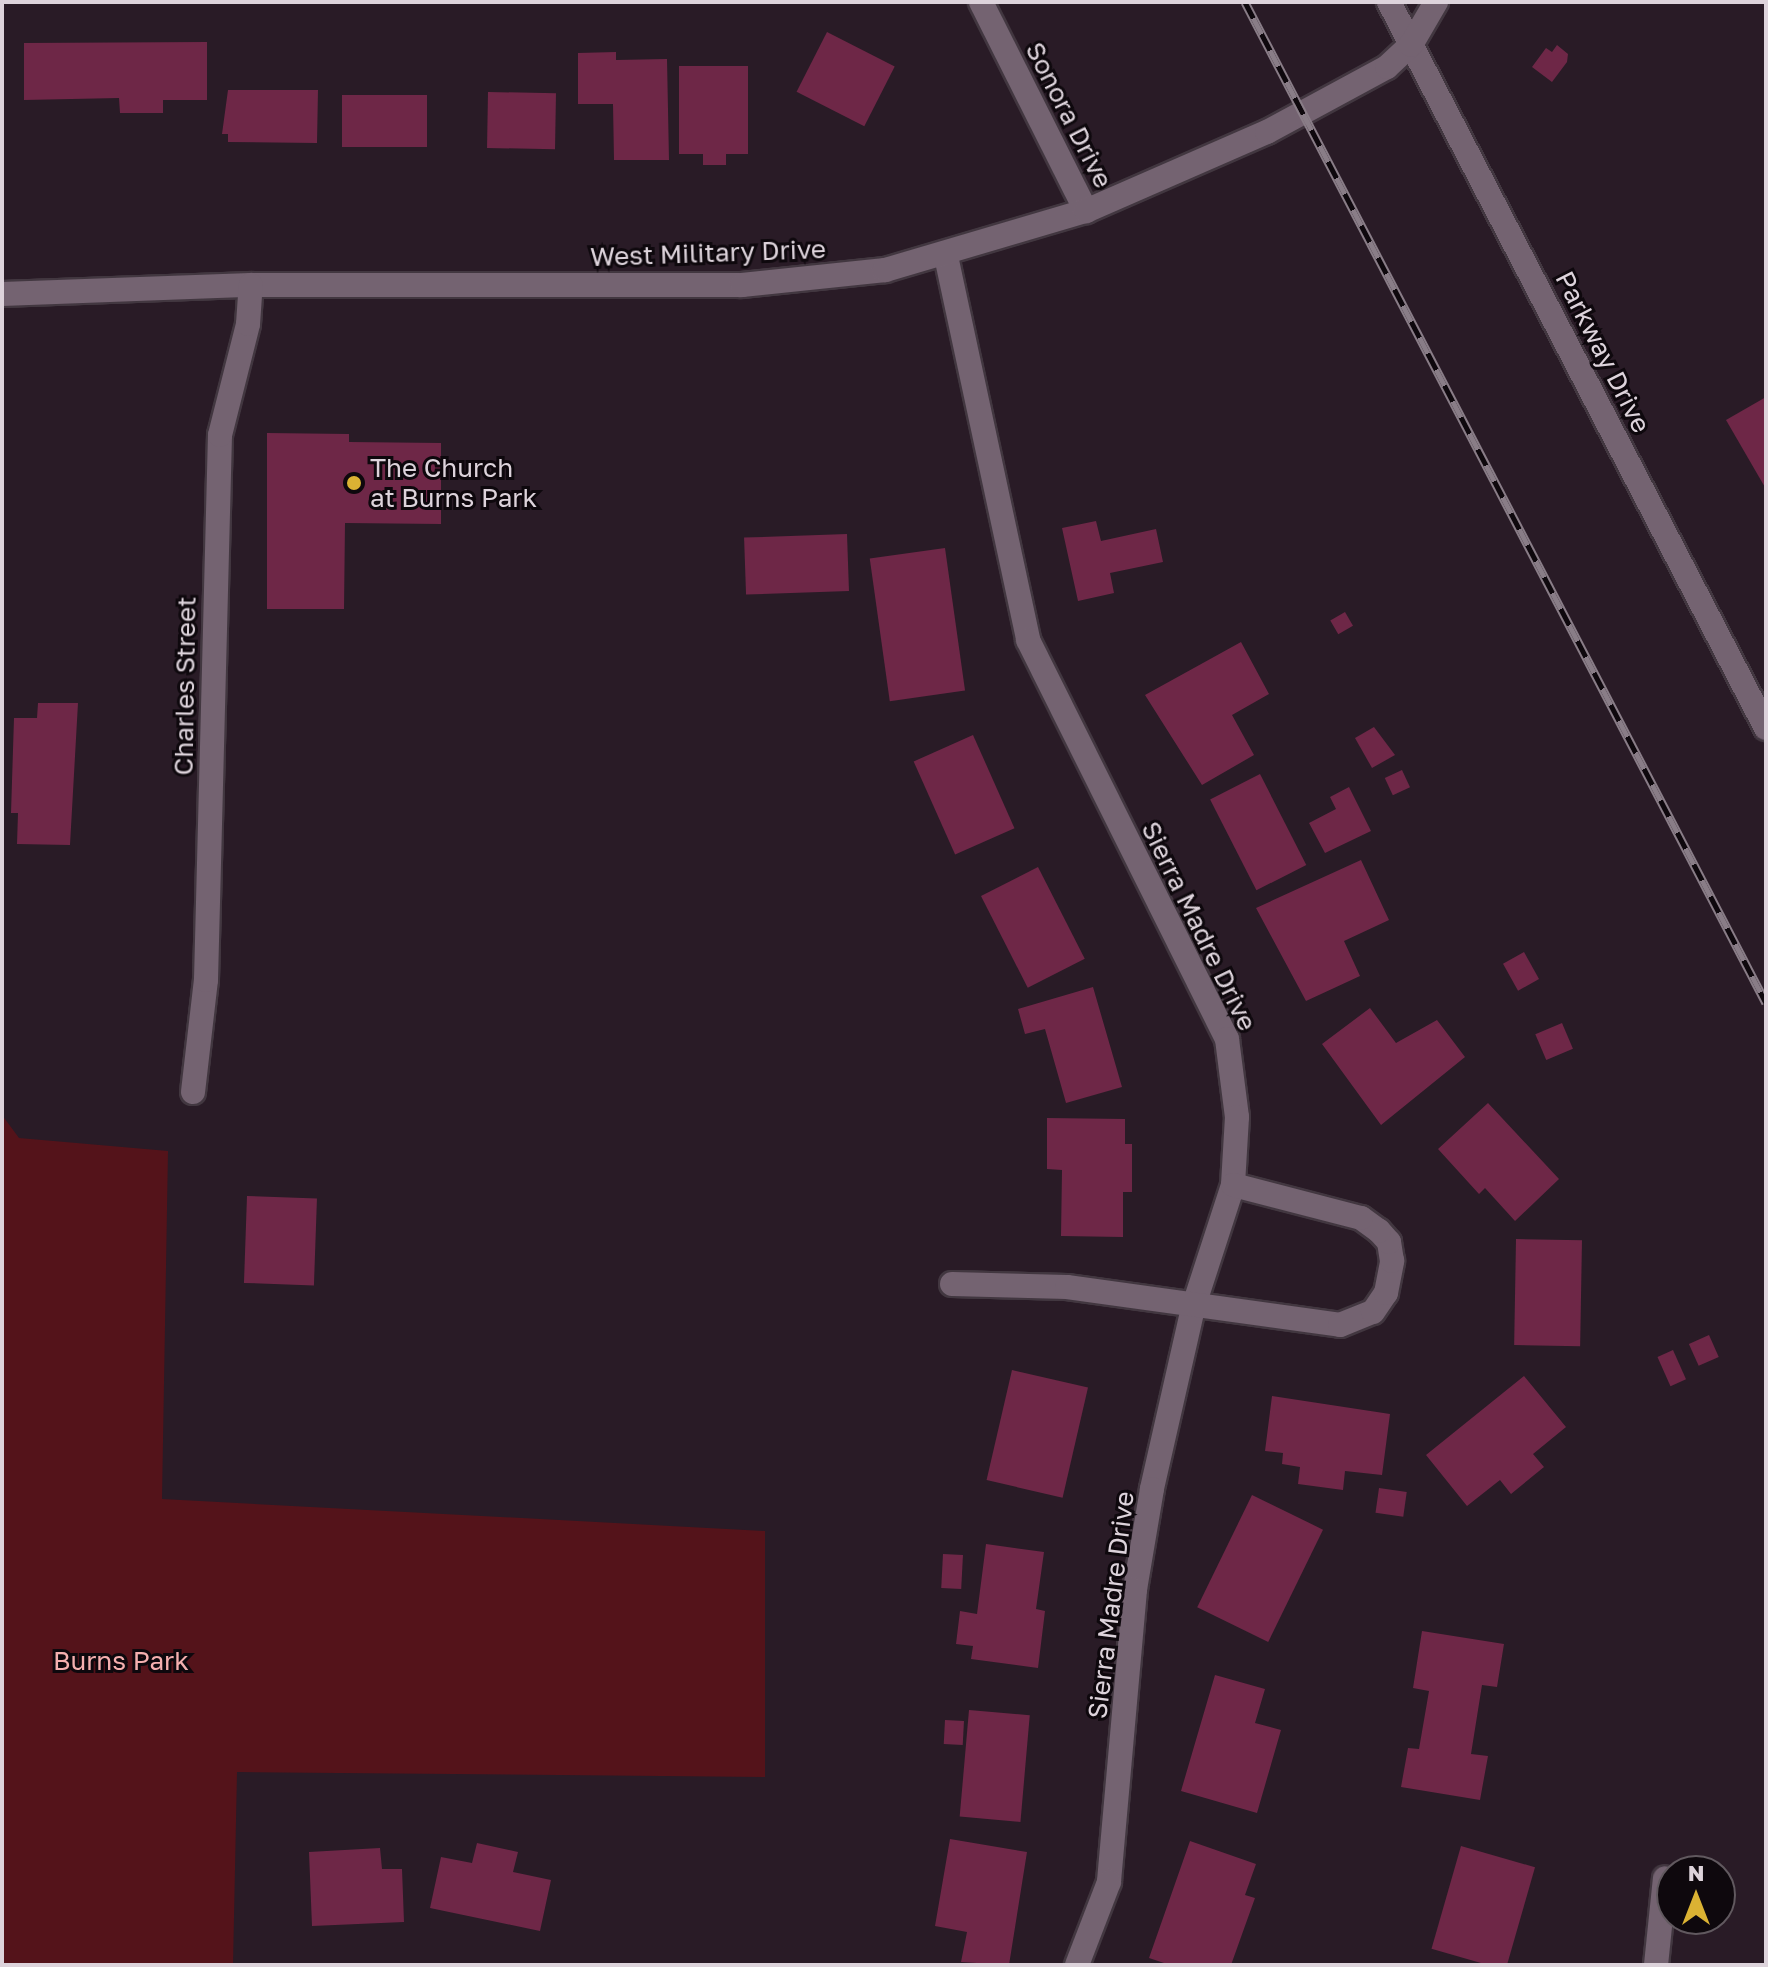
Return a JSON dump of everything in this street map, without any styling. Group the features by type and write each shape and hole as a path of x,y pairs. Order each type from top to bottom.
{"street":[{"name":"Sonora Drive","path":"981,2 1086,211"},
{"name":"Parkway Drive","path":"1389,2 1766,728"},
{"name":"West Military Drive","path":"2,294 251,285 742,285 817,280 946,256 1086,211 1303,115 1387,67 1411,45 1436,2"},
{"name":"Sierra Madre Drive","path":"946,256 1028,640 1227,1039 1237,1117 1233,1185 1193,1308 1135,1590 1109,1882 1077,1965"},
{"name":"Charles Street","path":"193,1092 206,980 220,435 248,324 251,285"},
{"path":"952,1284 1067,1287 1193,1308 1340,1325 1373,1312 1386,1293 1392,1261 1389,1242 1379,1231 1361,1218 1233,1185"},
{"path":"1656,1965 1659,1935"}],"green space":[{"name":"Burns Park","path":"2,1115 19,1138 168,1151 162,1499 765,1531 765,1777 237,1772 233,1965 2,1965"}],"building":[{"path":"827,32 895,67 864,126 797,92"},
{"path":"207,42 207,100 163,100 163,113 120,113 119,98 24,100 24,43"},
{"path":"1557,45 1568,54 1567,62 1552,82 1532,67 1546,48 1552,52"},
{"path":"616,52 616,60 667,59 669,160 614,160 613,104 578,104 578,53"},
{"path":"679,66 748,66 748,154 726,154 726,165 703,165 703,154 679,154"},
{"path":"228,90 318,90 317,143 228,142 228,134 222,134"},
{"path":"488,92 556,93 555,149 487,148"},
{"path":"342,95 427,95 427,147 342,147"},
{"path":"1766,397 1766,489 1726,420"},
{"name":"The Church at Burns Park","path":"267,433 349,434 349,442 441,443 441,524 345,523 344,609 267,609"},
{"path":"1096,521 1101,541 1156,529 1163,562 1110,573 1114,593 1078,601 1062,528"},
{"path":"847,534 849,591 746,595 744,538"},
{"path":"945,548 965,691 890,701 870,559"},
{"path":"1345,612 1353,626 1338,634 1330,620"},
{"path":"1241,642 1269,694 1232,715 1254,755 1202,785 1145,695"},
{"path":"38,703 78,703 70,845 17,844 18,813 11,813 14,718 37,718"},
{"path":"1374,727 1395,755 1372,768 1355,738"},
{"path":"973,735 1014,828 955,855 914,761"},
{"path":"1402,770 1410,787 1393,795 1385,778"},
{"path":"1260,774 1306,865 1256,890 1210,799"},
{"path":"1349,787 1371,831 1325,853 1309,823 1336,809 1330,797"},
{"path":"1361,860 1389,920 1344,941 1360,976 1306,1001 1256,908"},
{"path":"1038,867 1085,959 1028,988 981,896"},
{"path":"1524,952 1539,979 1518,991 1503,964"},
{"path":"1093,987 1122,1087 1066,1103 1045,1029 1025,1034 1018,1009"},
{"path":"1370,1008 1396,1043 1437,1020 1465,1057 1381,1125 1322,1044"},
{"path":"1562,1023 1573,1049 1546,1060 1535,1034"},
{"path":"1488,1103 1559,1179 1515,1221 1485,1188 1479,1194 1438,1149"},
{"path":"1047,1118 1125,1119 1125,1144 1132,1144 1132,1192 1123,1192 1123,1237 1061,1236 1062,1170 1047,1169"},
{"path":"247,1196 317,1198 314,1285 244,1283"},
{"path":"1516,1239 1582,1240 1580,1346 1514,1345"},
{"path":"1709,1335 1719,1357 1699,1366 1689,1344"},
{"path":"1673,1350 1686,1379 1670,1386 1657,1357"},
{"path":"1012,1370 1088,1388 1063,1498 987,1480"},
{"path":"1524,1376 1566,1427 1533,1454 1544,1467 1511,1494 1500,1480 1467,1506 1426,1455"},
{"path":"1272,1396 1390,1414 1382,1475 1345,1471 1343,1490 1298,1484 1300,1467 1282,1464 1283,1453 1265,1451"},
{"path":"1379,1488 1407,1492 1403,1517 1376,1513"},
{"path":"1252,1495 1323,1530 1268,1642 1197,1607"},
{"path":"986,1544 1044,1552 1036,1609 1045,1611 1038,1668 971,1659 973,1646 956,1644 960,1611 977,1614"},
{"path":"943,1554 963,1555 961,1589 941,1588"},
{"path":"1422,1631 1504,1644 1497,1687 1482,1685 1471,1754 1488,1756 1480,1800 1401,1787 1408,1748 1419,1749 1429,1691 1413,1688"},
{"path":"1215,1675 1265,1689 1255,1723 1281,1730 1257,1813 1181,1791"},
{"path":"969,1710 1030,1715 1020,1822 960,1817"},
{"path":"945,1720 964,1721 963,1745 944,1744"},
{"path":"950,1839 1027,1852 1009,1965 961,1962 967,1932 935,1926"},
{"path":"1190,1841 1256,1864 1245,1895 1255,1898 1231,1965 1170,1965 1149,1958"},
{"path":"477,1843 518,1852 513,1872 551,1880 540,1931 430,1908 441,1857 472,1863"},
{"path":"1461,1846 1535,1867 1507,1965 1488,1965 1432,1949"},
{"path":"380,1848 382,1869 402,1869 404,1922 312,1926 309,1852"}],"railway":[{"path":"1245,2 1766,1003"}],"place":[{"name":"The Church at Burns Park","path":"354,483"}]}
